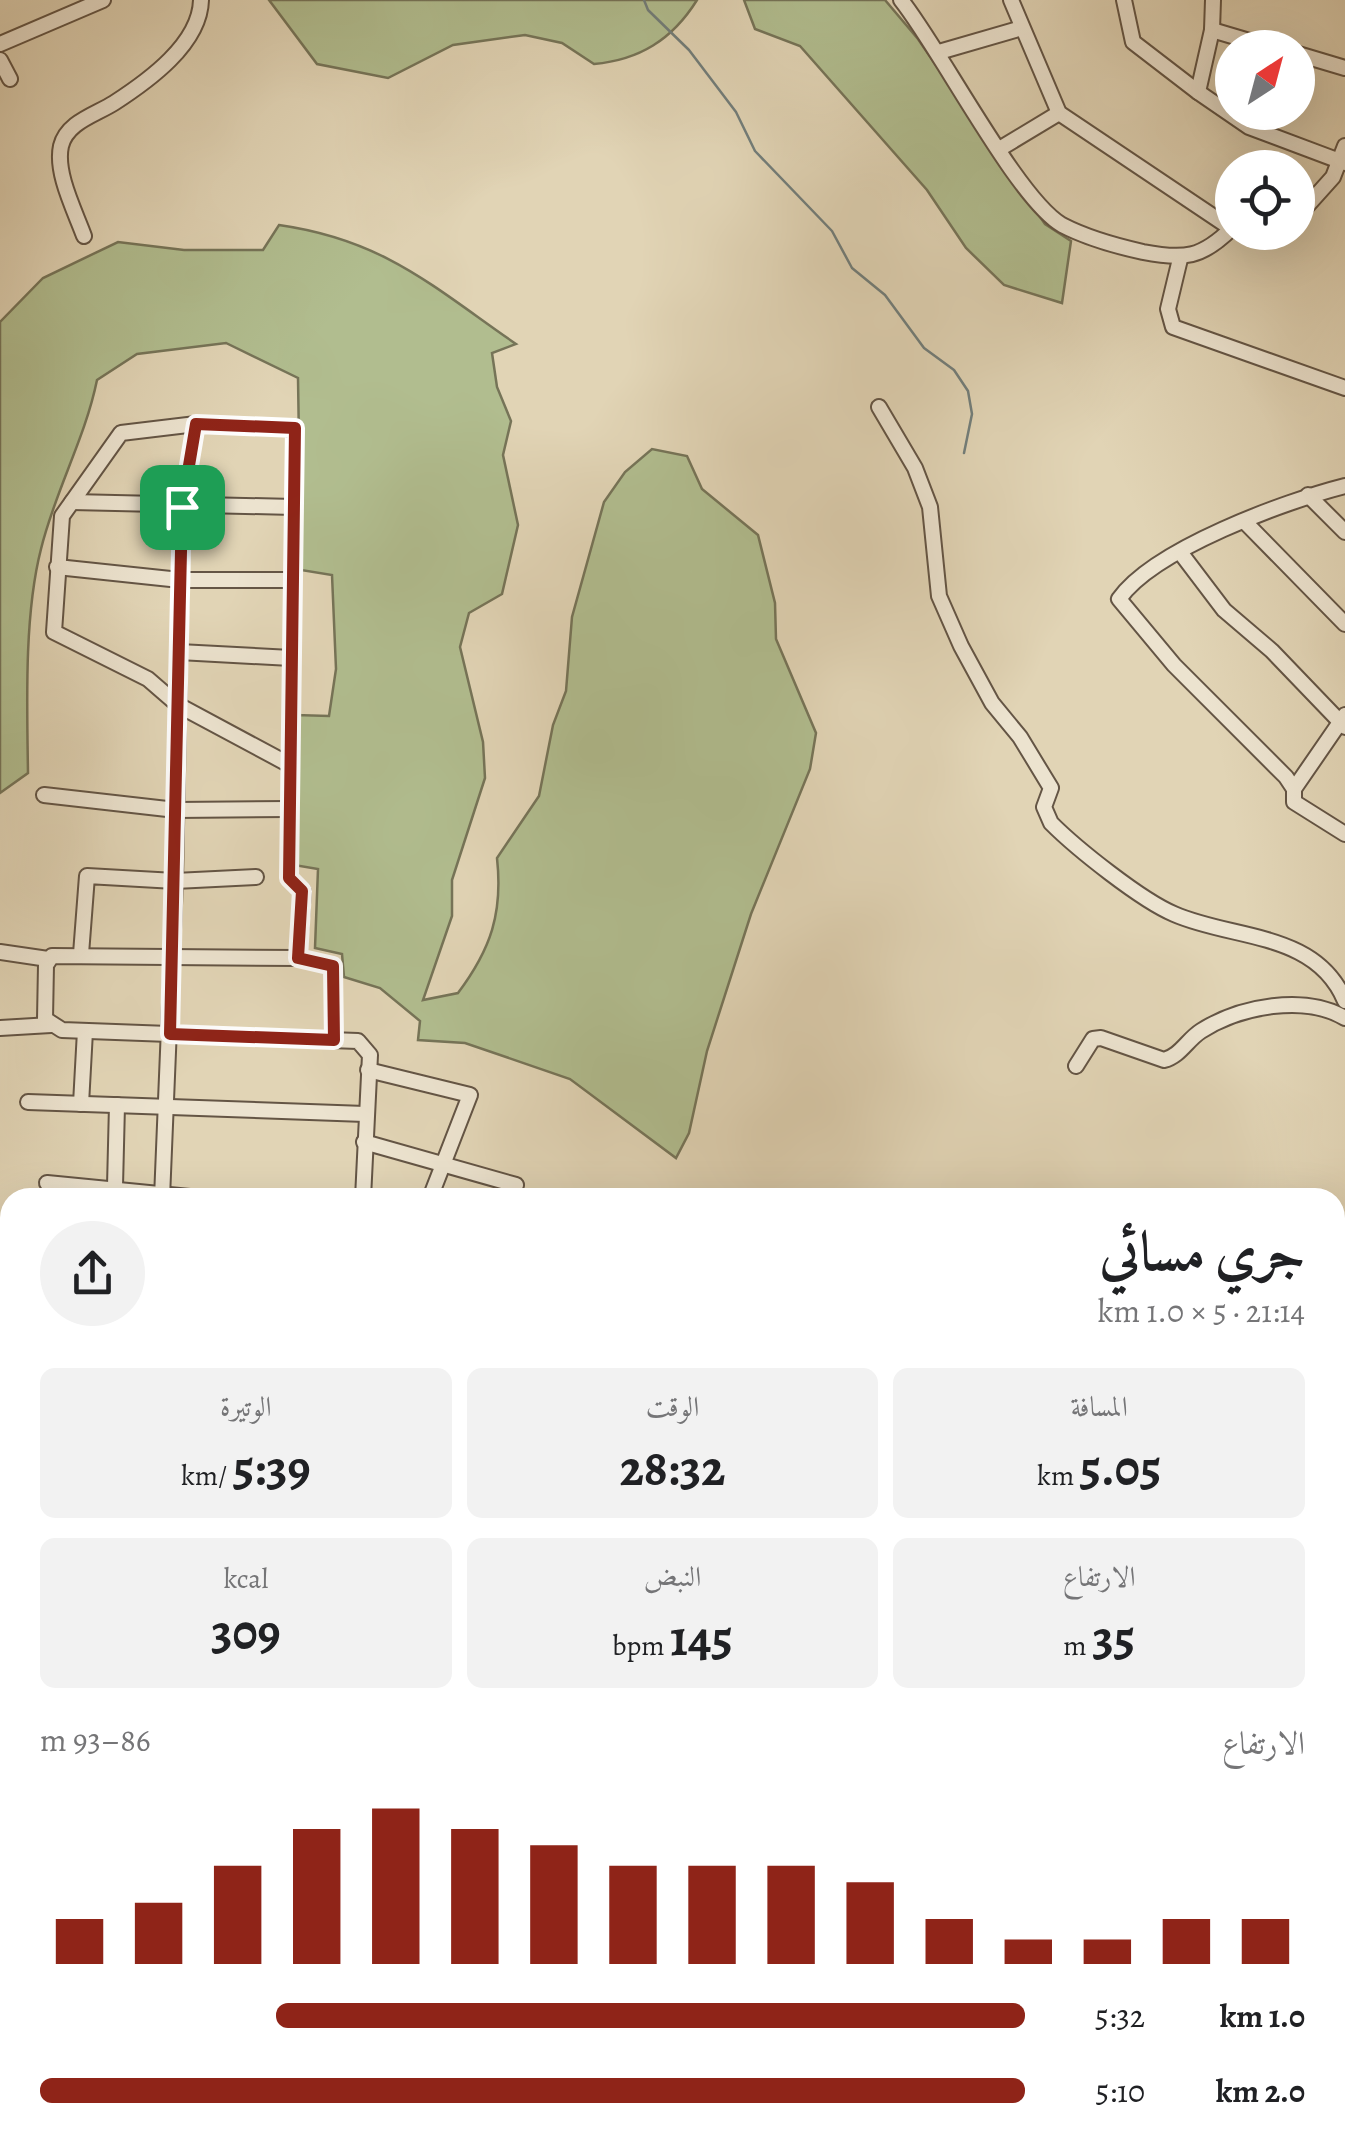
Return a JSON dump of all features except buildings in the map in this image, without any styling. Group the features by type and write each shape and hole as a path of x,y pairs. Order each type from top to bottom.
{"street":[{"path":"0,44 65,6 103,0"},
{"path":"84,236 63,173 61,148 68,132 114,103 180,48 194,28 201,0"},
{"path":"901,0 1044,210 1062,224 1106,242 1180,258 1204,254 1215,245"},
{"path":"1011,0 1059,113 1215,218"},
{"path":"1124,0 1133,42 1198,92 1249,127 1344,157 1315,199"},
{"path":"1198,92 1212,30 1213,0"},
{"path":"939,52 1022,28"},
{"path":"1315,59 1345,68"},
{"path":"0,60 10,78"},
{"path":"1001,148 1059,113"},
{"path":"1180,258 1168,309 1172,327 1345,388"},
{"path":"879,407 915,468 930,506 939,596 992,703 1020,737 1051,788 1044,807 1051,823 1165,910 1259,934 1316,964 1336,980 1344,1009 1302,1004 1266,1010 1199,1032 1175,1056 1164,1060 1093,1039 1076,1066"},
{"path":"162,1188 175,881 182,507 196,424"},
{"path":"288,764 178,706 148,678 54,632 62,516 121,434 196,424 295,428 288,764 289,878 302,891 298,958"},
{"path":"1294,790 1122,606 1122,594 1180,552 1244,521 1308,495 1345,486"},
{"path":"1308,495 1345,532"},
{"path":"72,502 294,507"},
{"path":"1244,521 1345,624"},
{"path":"1180,552 1224,610 1272,651 1343,722 1294,790 1294,802 1345,834"},
{"path":"57,567 180,580 292,580"},
{"path":"179,652 290,658"},
{"path":"44,795 176,810 289,809"},
{"path":"81,954 88,876 175,881 256,876"},
{"path":"0,952 48,959 81,954 298,958 333,966 334,1040"},
{"path":"48,959 46,1018 51,1025"},
{"path":"0,1028 51,1025 85,1031 358,1041 366,1048 368,1070 363,1188"},
{"path":"81,1104 85,1031"},
{"path":"368,1070 470,1094 434,1188"},
{"path":"28,1102 365,1114"},
{"path":"115,1186 117,1106"},
{"path":"364,1142 516,1185"},
{"path":"47,1183 127,1188"}],"green space":[{"path":"269,0 697,0 665,37 626,58 594,64 562,43 525,35 453,45 388,78 317,64"},
{"path":"744,0 885,0 918,39 1045,224 1071,241 1062,303 1004,285 966,248 927,190 800,46 755,29"},
{"path":"279,225 316,232 378,254 432,285 516,344 492,353 497,387 511,421 503,455 518,525 502,594 469,613 460,647 483,742 485,778 452,880 452,916 423,1000 458,993 479,961 492,930 498,896 497,858 539,796 553,725 566,691 572,617 604,502 625,472 652,449 687,456 702,489 758,535 775,603 776,639 816,733 810,769 751,914 707,1051 689,1133 676,1158 570,1079 465,1043 418,1040 420,1021 380,988 344,977 342,954 315,948 318,869 294,865 296,715 329,716 336,669 332,575 301,570 298,378 226,343 137,354 97,380 47,528 36,575 28,660 28,773 0,793 0,322 43,278 118,242 184,250 263,250"}],"waterway":[{"path":"644,0 648,10 689,50 736,112 755,151 832,231 852,268 885,295 924,348 954,370 968,391 972,414 964,453"}],"route":[{"path":"196,424 295,428 289,878 302,891 298,958 333,966 334,1040 170,1034 182,507 196,424"}]}
